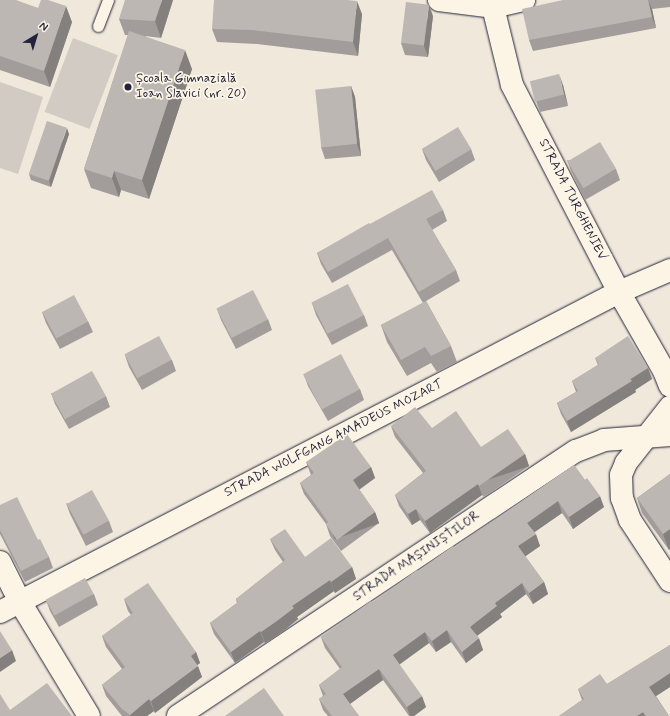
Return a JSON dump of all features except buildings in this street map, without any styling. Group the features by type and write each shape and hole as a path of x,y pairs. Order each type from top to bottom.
{"street":[{"path":"439,0 491,4 524,0"},
{"name":"STRADA TURGHENIEV","path":"491,4 512,84 619,292 664,372 670,386"},
{"name":"STRADA WOLFGANG AMADEUS MOZART","path":"0,612 619,292 670,270"},
{"path":"670,407 626,463 621,475 622,498 630,520 670,581"},
{"name":"STRADA MAȘINIȘTILOR","path":"178,716 576,451 604,440 670,435"},
{"path":"0,562 20,602 89,716"}],"lane":[{"path":"98,26 108,0"}],"shaded area":[{"path":"73,38 118,55 90,129 45,112"},
{"path":"0,82 43,97 18,174 0,168"}],"place":[{"name":"Școala Gimnazială Ioan Slavici (nr. 20)","path":"128,87"}]}
